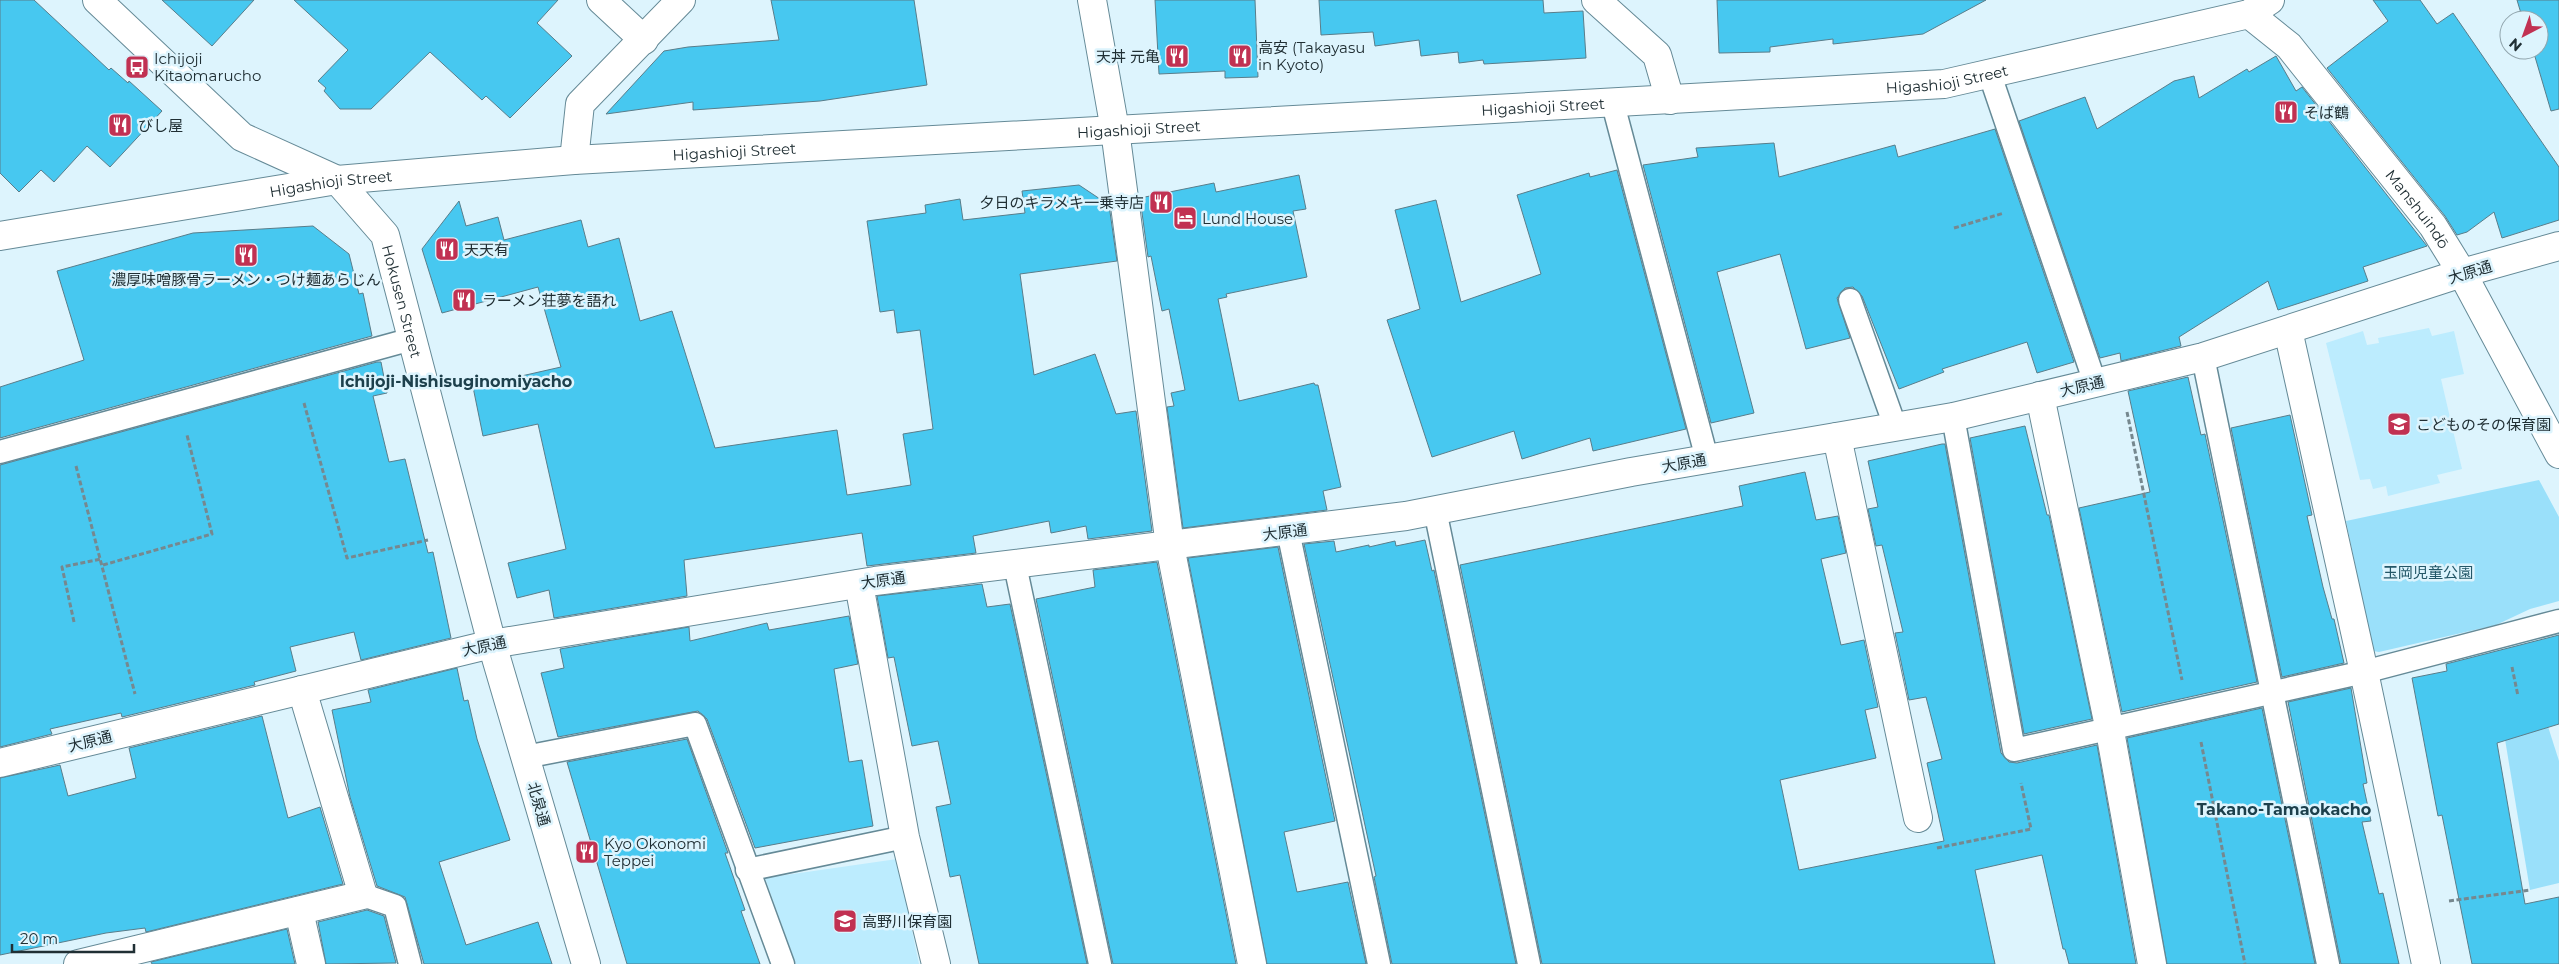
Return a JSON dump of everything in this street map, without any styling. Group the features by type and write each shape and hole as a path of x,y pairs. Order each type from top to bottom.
{"street":[{"name":"Hokusen Street","path":"96,0 242,136 336,180 385,235 492,644"},
{"path":"601,0 644,40"},
{"path":"574,160 580,104 681,0"},
{"path":"1092,0 1115,130 1170,546 1252,964"},
{"path":"1596,0 1657,56 1670,100"},
{"name":"Higashioji Street","path":"0,236 336,180 574,160 1613,104 1944,84 1990,75 2250,5"},
{"name":"Manshuindō","path":"2250,5 2289,46 2433,226 2462,273 2559,454"},
{"name":"大原通","path":"0,763 492,644 859,584 1406,516 1707,459 1953,417 2203,357 2462,273 2559,246"},
{"path":"2288,330 2364,672 2426,964"},
{"path":"2040,396 2110,731 2152,964"},
{"path":"1837,436 1918,818"},
{"path":"859,584 905,837 936,964"},
{"name":"北泉通","path":"492,644 586,964"},
{"path":"78,964 136,957 363,895 302,690"},
{"path":"299,911 312,964"}],"lane":[{"path":"1990,75 2034,204 2107,380"},
{"path":"1613,104 1707,459"},
{"path":"1850,300 1895,426"},
{"path":"0,452 412,339"},
{"path":"2203,357 2328,964"},
{"path":"1953,417 2014,750 2110,731 2364,672 2559,621"},
{"path":"1435,510 1529,964"},
{"path":"1288,531 1379,964"},
{"path":"1015,565 1100,964"},
{"path":"526,757 694,724 782,964"},
{"path":"747,870 905,837"},
{"path":"363,895 395,906 410,964"}],"path":[{"path":"1954,228 2034,204"},
{"path":"295,371 347,558 462,532"},
{"path":"2107,380 2192,712 2245,964"},
{"path":"103,565 212,534 180,402"},
{"path":"68,434 144,728"},
{"path":"74,622 62,568 101,559"},
{"path":"1918,818 1927,850 2031,829 2014,750"},
{"path":"2414,906 2530,890"}],"shaded area":[{"name":"こどものその保育園","path":"2429,328 2432,336 2454,331 2464,374 2441,379 2462,469 2437,475 2440,483 2388,496 2386,486 2373,489 2370,479 2360,480 2326,343 2363,331 2367,345 2379,343 2378,338"},
{"name":"高野川保育園","path":"897,859 919,964 796,964 765,878"}],"green space":[{"name":"玉岡児童公園","path":"2539,480 2559,517 2559,601 2530,609 2496,625 2379,652 2373,651 2346,521"},
{"path":"2536,689 2559,761 2559,883 2530,890 2499,703"}],"building":[{"path":"0,0 34,0 109,70 111,68 128,83 129,81 162,111 110,167 87,146 54,182 41,170 19,192 0,173"},
{"path":"162,0 254,0 212,46"},
{"path":"294,0 558,0 537,23 572,56 510,118 486,96 482,100 430,52 371,109 340,109 324,91 326,88 318,81 348,50"},
{"path":"771,0 914,0 927,85 820,101 693,110 693,102 606,114 664,51 688,47 779,40"},
{"path":"1155,0 1255,0 1258,77 1225,78 1225,71 1159,74"},
{"path":"1319,0 1543,0 1544,13 1583,11 1586,58 1484,64 1483,60 1459,63 1458,52 1421,56 1419,40 1375,46 1373,32 1321,35"},
{"path":"1717,0 1986,0 1923,34 1833,44 1833,39 1770,47 1770,52 1719,53"},
{"path":"2373,0 2420,0 2437,24 2453,13 2559,167 2559,220 2502,238 2494,212 2467,232 2457,235 2445,216 2327,68 2388,21"},
{"path":"2517,0 2559,0 2559,109 2551,111 2536,60 2549,60 2549,10 2520,10"},
{"path":"2276,56 2296,91 2302,87 2427,246 2363,267 2368,281 2278,310 2268,281 2179,337 2181,346 2121,361 2120,353 2100,358 2019,121 2085,97 2097,129 2174,81 2194,76 2199,98 2247,69 2249,72"},
{"path":"1995,129 2074,362 2037,373 2027,342 1942,369 1944,372 1899,389 1862,296 1853,287 1845,288 1837,298 1850,338 1806,349 1780,254 1717,272 1754,413 1711,423 1643,165 1698,157 1696,148 1774,143 1779,177 1895,145 1898,157"},
{"path":"1617,170 1686,429 1593,451 1590,438 1522,459 1514,431 1432,457 1387,320 1420,309 1395,210 1436,200 1461,302 1541,274 1517,195 1589,173 1590,177"},
{"path":"1299,175 1306,209 1293,211 1307,277 1226,294 1227,297 1218,299 1239,401 1314,383 1318,385 1341,487 1323,491 1327,510 1183,528 1167,407 1174,406 1171,393 1185,390 1169,309 1162,311 1151,256 1148,257 1140,198 1214,183 1216,192"},
{"path":"1079,185 1109,205 1117,261 1020,274 1034,375 1095,354 1116,414 1136,411 1152,531 1088,539 1086,526 1051,533 1049,521 973,536 976,553 867,566 862,533 684,560 687,596 554,618 549,590 517,598 508,563 566,549 538,424 483,436 473,387 561,367 538,287 442,313 422,249 459,201 466,226 498,217 504,240 581,220 588,247 619,238 640,321 672,311 715,448 837,430 847,495 911,485 903,434 933,429 920,330 897,333 894,310 880,312 867,221 926,213 925,205 960,199 963,220 1025,213 1022,191"},
{"path":"313,226 349,254 359,294 363,293 372,336 0,438 0,387 84,360 57,271 193,233"},
{"path":"381,362 387,393 373,396 389,462 405,459 428,553 433,552 451,638 361,660 354,632 290,647 296,671 254,682 255,685 122,717 121,713 50,729 52,734 0,747 0,465"},
{"path":"2188,377 2201,435 2205,434 2257,682 2122,712 2079,508 2150,492 2128,391"},
{"path":"2290,415 2312,515 2307,516 2323,587 2332,619 2334,619 2344,663 2282,677 2231,428"},
{"path":"2025,426 2047,515 2049,515 2092,719 2024,734 1970,438"},
{"path":"1945,444 2001,753 2009,762 2017,763 2097,745 2136,964 2069,964 2065,949 2063,949 2042,855 1975,870 1995,964 1542,964 1460,565 1743,506 1739,486 1805,472 1816,520 1838,516 1846,553 1821,559 1841,645 1864,640 1878,707 1865,710 1876,758 1780,780 1799,870 1944,841 1927,763 1942,759 1926,697 1909,700 1895,633 1903,632 1882,545 1876,546 1868,509 1878,507 1868,461"},
{"path":"1425,540 1432,571 1434,570 1516,964 1392,964 1374,877 1376,876 1304,544 1334,541 1336,552 1395,541 1396,546"},
{"path":"1278,547 1335,821 1284,832 1297,892 1348,882 1366,964 1267,964 1188,558"},
{"path":"1157,562 1236,964 1113,964 1036,599 1095,587 1093,570"},
{"path":"982,584 987,607 1010,604 1087,964 979,964 960,875 950,877 936,807 951,804 938,741 912,746 894,657 888,658 877,596"},
{"path":"849,616 858,664 834,669 849,762 862,760 873,826 755,848 707,719 698,711 558,737 541,673 564,668 560,649 689,627 690,641 767,623 769,630"},
{"path":"2559,635 2559,724 2497,743 2525,904 2559,897 2559,964 2472,964 2442,815 2438,816 2412,678 2447,671 2446,664"},
{"path":"457,668 464,701 468,700 477,739 510,840 439,862 466,945 538,922 552,964 424,964 405,897 377,886 350,797 332,710 371,702 368,690"},
{"path":"2351,688 2367,783 2363,784 2371,821 2362,822 2379,894 2383,893 2399,964 2341,964 2288,702"},
{"path":"2262,708 2315,964 2167,964 2127,738"},
{"path":"262,716 288,818 320,807 343,884 146,932 145,928 106,933 0,955 0,778 60,765 68,796 136,778 129,748"},
{"path":"687,739 728,853 725,853 745,910 741,911 760,964 627,964 567,762"},
{"path":"367,910 384,916 396,963 326,964 318,922"},
{"path":"287,929 295,964 152,964 151,962"}],"place":[{"name":"天丼 元亀","path":"1177,56"},
{"name":"高安 (Takayasu in Kyoto)","path":"1240,56"},
{"name":"Ichijoji Kitaomarucho","path":"137,67"},
{"name":"そば鶴","path":"2286,112"},
{"name":"びし屋","path":"120,125"},
{"name":"夕日のキラメキ一乗寺店","path":"1161,202"},
{"name":"Lund House","path":"1185,218"},
{"name":"天天有","path":"447,249"},
{"name":"濃厚味噌豚骨ラーメン・つけ麺あらじん","path":"246,255"},
{"name":"ラーメン荘夢を語れ","path":"464,300"},
{"name":"こどものその保育園","path":"2399,424"},
{"name":"Kyo Okonomi Teppei","path":"587,852"},
{"name":"高野川保育園","path":"845,921"}],"district":[{"name":"Ichijoji-Nishisuginomiyacho","path":"456,381"},
{"name":"Takano-Tamaokacho","path":"2284,809"}]}
